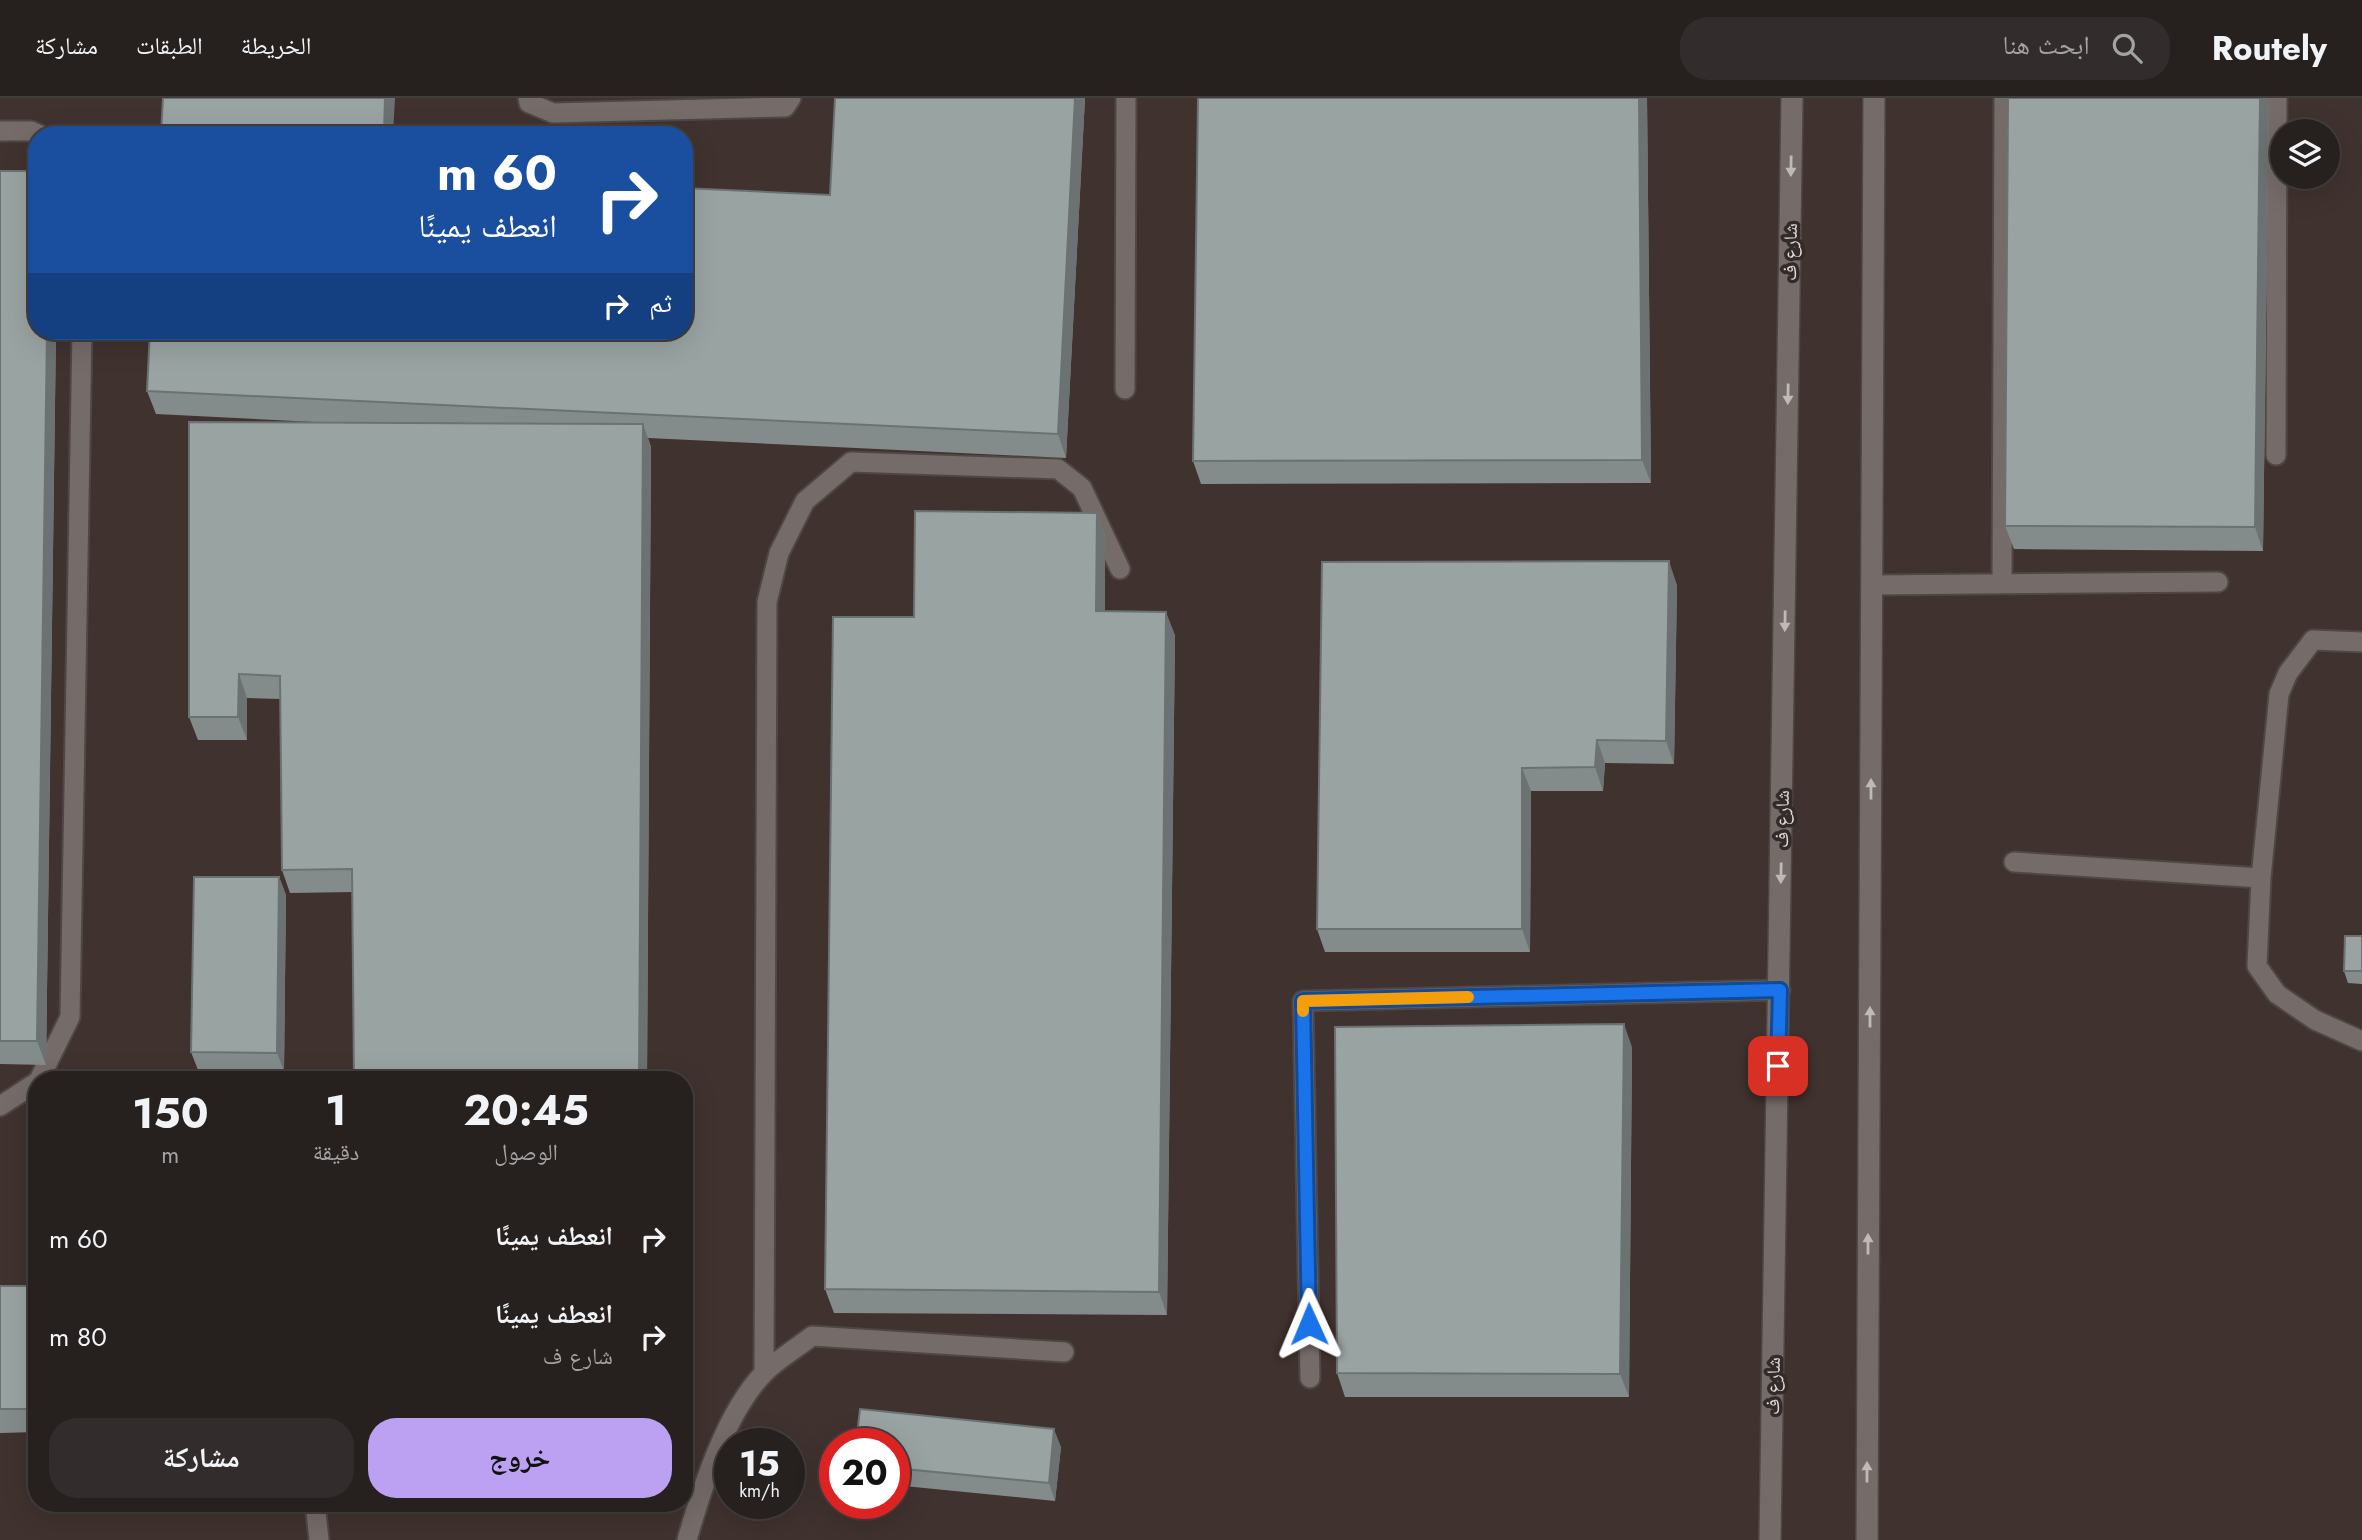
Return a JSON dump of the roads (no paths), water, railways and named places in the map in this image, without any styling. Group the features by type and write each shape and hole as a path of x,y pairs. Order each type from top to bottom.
{"street":[{"name":"شارع ف","path":"1770,1540 1792,98"},
{"path":"1867,1540 1874,98"}],"lane":[{"path":"528,98 529,103 553,113 785,107 791,98"},
{"path":"1125,388 1126,98"},
{"path":"2002,584 2004,98"},
{"path":"2276,455 2277,98"},
{"path":"0,131 28,131"},
{"path":"43,1071 70,1017 82,340"},
{"path":"764,1372 767,602 779,553 805,501 851,462 1058,469 1082,488 1120,569"},
{"path":"1872,585 2218,582"},
{"path":"2362,642 2313,640 2288,673 2279,694 2261,878 2258,966 2277,994 2315,1020 2362,1041"},
{"path":"2014,863 2261,878"},
{"path":"1310,1378 1303,1001 1780,990"},
{"path":"0,1107 28,1088"},
{"path":"687,1540 706,1480 738,1407 764,1372 812,1336 1064,1352"},
{"path":"316,1512 319,1540"}]}
